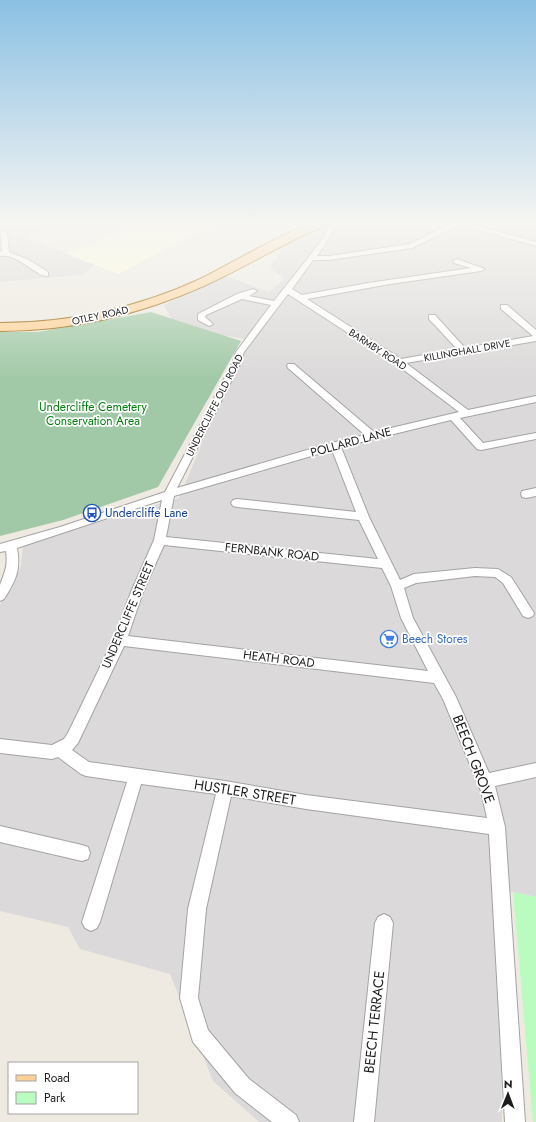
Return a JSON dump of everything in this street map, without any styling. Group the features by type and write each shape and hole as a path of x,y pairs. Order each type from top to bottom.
{"main road":[{"name":"OTLEY ROAD","path":"0,328 45,326 147,304 216,274"}],"street":[{"name":"UNDERCLIFFE OLD ROAD","path":"169,494 236,364 240,352 300,274"},
{"path":"300,298 341,289 441,274"},
{"path":"209,324 201,318 202,314 253,290"},
{"name":"BARMBY ROAD","path":"288,290 321,313 399,362 466,413"},
{"path":"240,296 276,304"},
{"path":"504,307 536,334"},
{"path":"432,318 462,350"},
{"name":"KILLINGHALL DRIVE","path":"399,362 536,338"},
{"path":"291,366 372,436"},
{"name":"POLLARD LANE","path":"169,494 335,445 466,413 536,399"},
{"path":"453,416 481,447 536,436"},
{"name":"BEECH GROVE","path":"335,445 363,517 397,586 407,618 449,697 489,791 497,826 515,1122"},
{"path":"0,596 11,579 14,566 6,547 169,494"},
{"name":"UNDERCLIFFE STREET","path":"60,750 69,744 73,738 120,640 137,592 160,540 169,494"},
{"path":"236,503 363,517"},
{"name":"FERNBANK ROAD","path":"160,540 385,564"},
{"path":"397,586 414,578 474,572 498,573 507,580 528,612"},
{"name":"HEATH ROAD","path":"120,640 438,678"},
{"path":"0,746 52,752 60,750"},
{"name":"HUSTLER STREET","path":"60,750 86,769 225,788 306,802 497,826"},
{"path":"484,781 536,770"},
{"path":"91,922 136,776"},
{"path":"225,788 197,909 188,998 200,1035 242,1086 289,1122"},
{"path":"0,834 82,853"},
{"name":"BEECH TERRACE","path":"364,1122 384,923"}],"shaded area":[{"path":"0,274 83,274 82,275 0,282"},
{"path":"279,274 536,274 536,897 498,889 502,1122 259,1122 213,1081 170,974 80,949 68,927 0,911 0,605 21,566 23,545 179,498 246,339 209,333 172,320 164,305 226,276 269,292 284,279"}],"green space":[{"name":"Undercliffe Cemetery Conservation Area","path":"151,312 241,341 158,487 63,520 0,536 0,332 38,332"},
{"path":"513,892 536,897 536,1122 533,1122"}],"place":[{"name":"Undercliffe Lane","path":"92,513"},
{"name":"Beech Stores","path":"389,639"}]}
